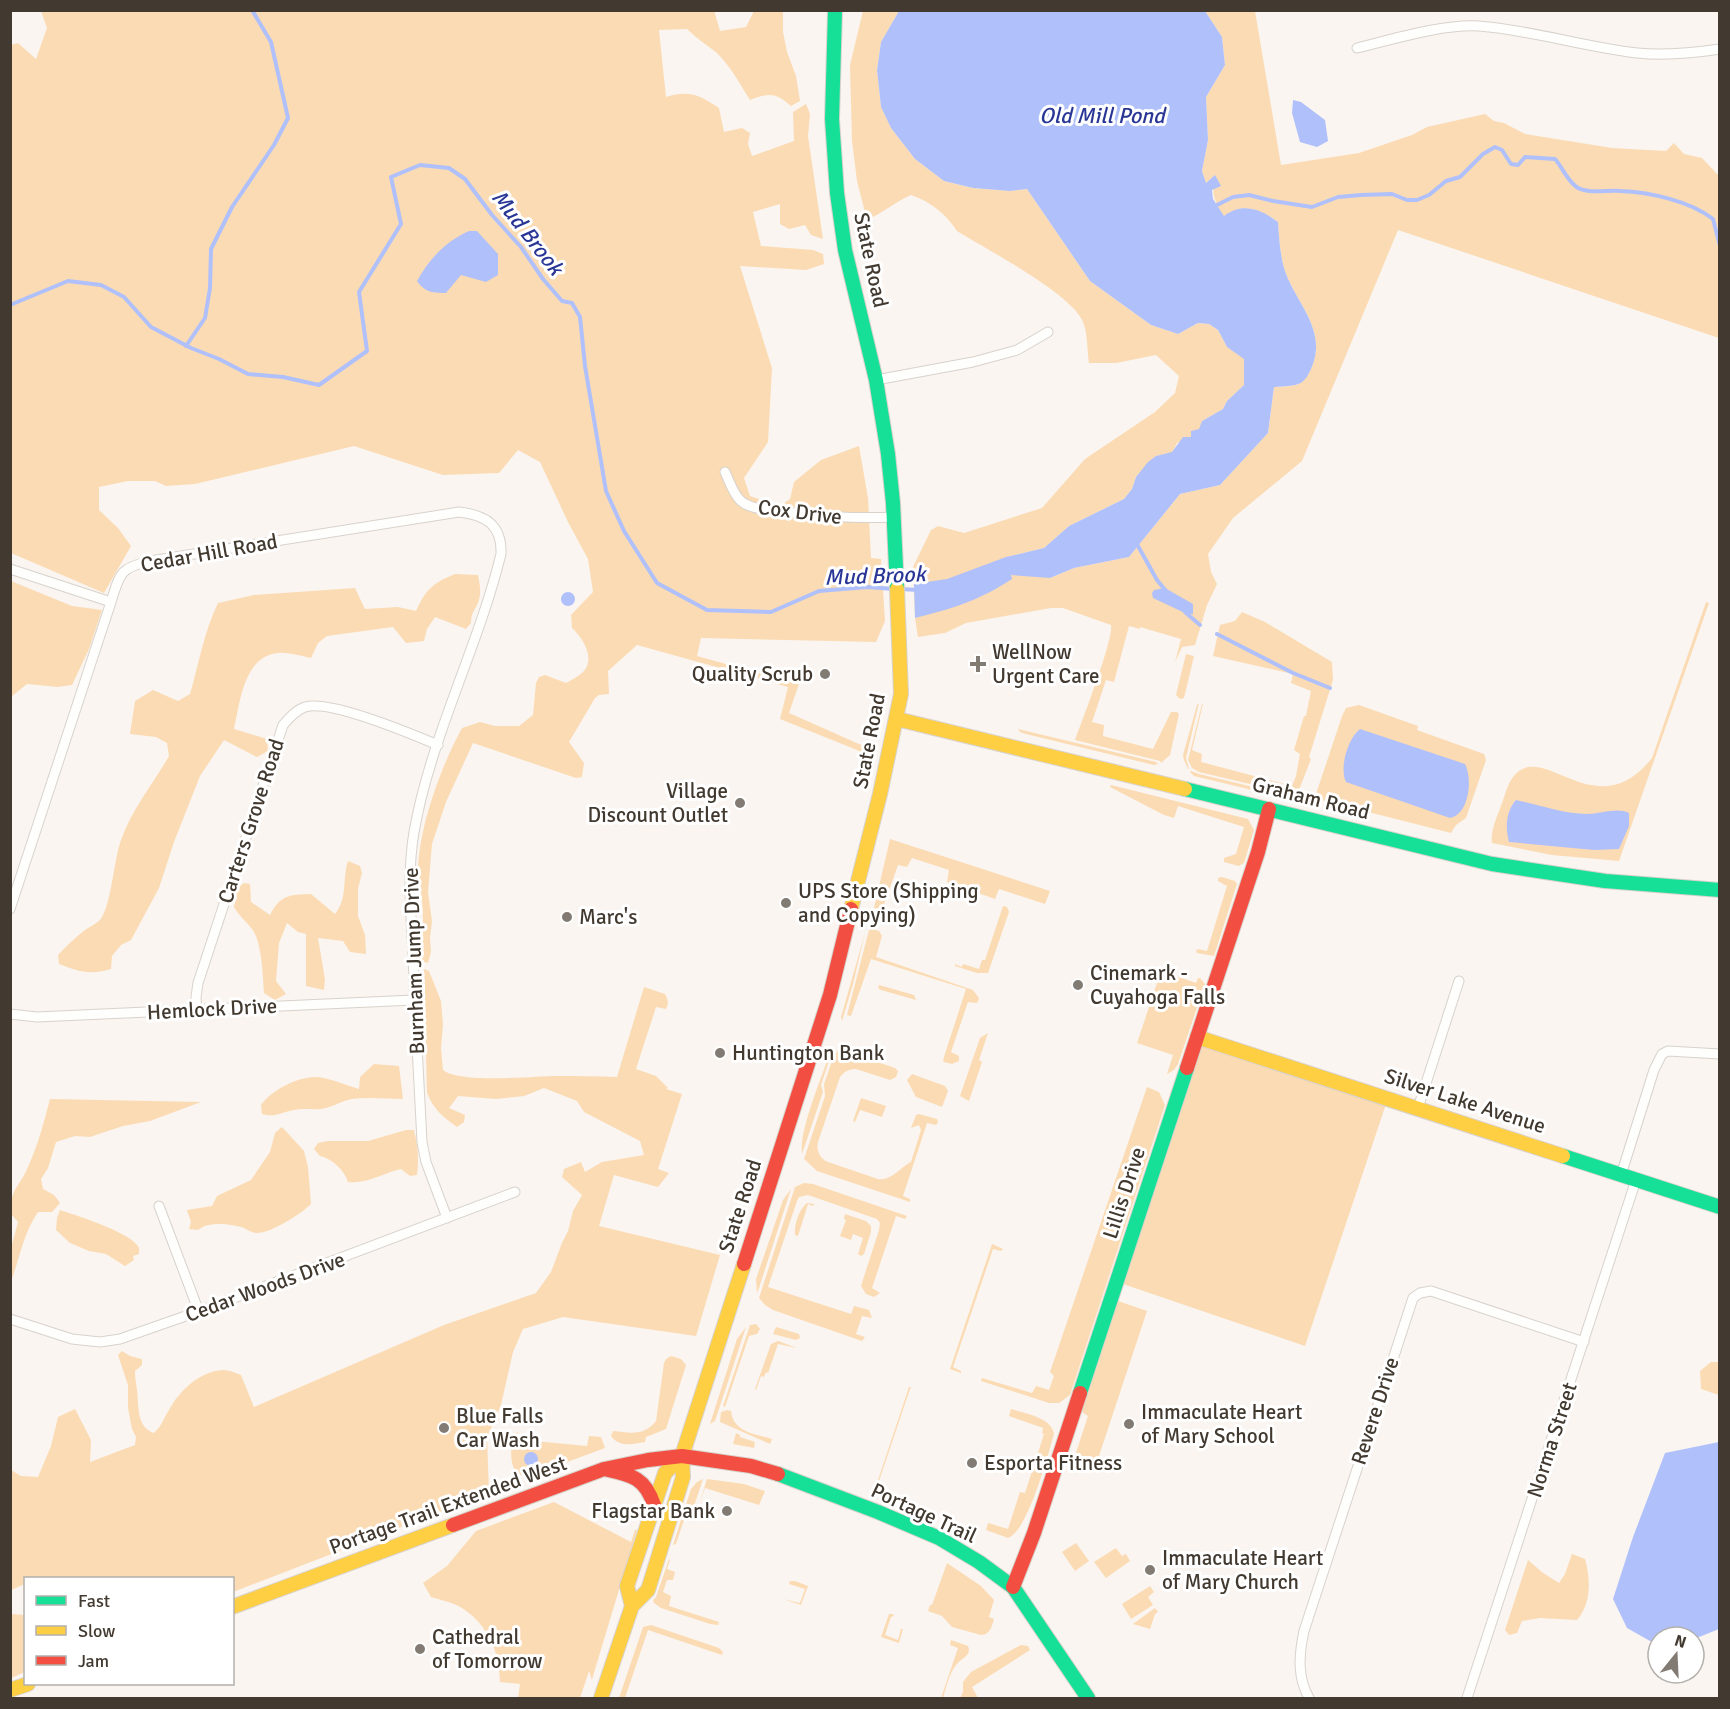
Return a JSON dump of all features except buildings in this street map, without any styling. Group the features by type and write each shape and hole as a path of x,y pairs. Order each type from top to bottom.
{"main road":[{"name":"State Road","path":"602,1698 632,1606 648,1590 683,1478 682,1456 830,995 897,719 901,694 894,518 888,454 876,380 845,250 837,193 832,119 835,10"},
{"name":"Graham Road","path":"897,719 1492,864 1592,880 1719,890"},
{"name":"Lillis Drive","path":"1013,1587 1038,1523 1258,852 1269,809"},
{"name":"Silver Lake Avenue","path":"1197,1037 1719,1207"},
{"name":"State Road","path":"632,1606 627,1586 654,1505 665,1473 682,1456"},
{"name":"Portage Trail Extended West","path":"234,1606 604,1469 682,1456"},
{"name":"Portage Trail","path":"682,1456 767,1470 878,1512 955,1547 1013,1587 1088,1698"},
{"path":"604,1469 631,1475 641,1480 651,1494 654,1505"},
{"path":"10,1690 24,1685"}],"street":[{"path":"1357,48 1441,29 1477,26 1520,31 1636,53 1672,55 1719,49"},
{"path":"876,380 973,362 1017,350 1048,332"},
{"name":"Cox Drive","path":"726,472 734,494 742,503 754,508 846,519 894,518"},
{"name":"Cedar Hill Road","path":"10,909 118,579 125,570 133,565 459,512 483,518 499,533 501,554 487,602"},
{"path":"10,569 111,602"},
{"name":"Burnham Jump Drive","path":"447,1218 424,1152 414,1000 410,861 421,801 487,602"},
{"name":"Carters Grove Road","path":"197,1010 198,983 283,725 294,713 305,707 316,706 337,709 438,745"},
{"path":"1418,1108 1460,981"},
{"name":"Hemlock Drive","path":"10,1014 37,1017 414,1000"},
{"path":"1621,1175 1654,1070 1662,1054 1668,1051 1719,1054"},
{"name":"Norma Street","path":"1467,1698 1636,1180"},
{"name":"Cedar Woods Drive","path":"10,1318 72,1338 100,1342 131,1337 515,1192"},
{"path":"159,1206 199,1312"},
{"name":"Revere Drive","path":"1309,1698 1303,1688 1299,1668 1304,1631 1413,1298 1420,1293 1431,1291 1584,1342"}],"shaded area":[{"path":"714,10 720,31 746,27 754,11 783,11 783,32 787,52 796,76 800,101 791,106 781,98 772,95 750,100 722,58 687,29 659,30 666,97 682,94 694,95 719,108 724,132 742,128 750,133 748,144 752,156 794,141 793,112 806,104 810,114 808,136 823,239 811,235 805,225 789,229 780,224 780,204 753,212 761,246 813,250 823,254 824,264 806,270 740,266 772,368 768,442 744,478 750,496 780,506 790,499 794,482 821,460 859,446 868,498 871,558 881,559 885,621 876,642 701,638 697,656 799,684 789,713 868,748 866,757 857,750 780,719 788,687 637,645 608,671 609,694 595,698 569,742 584,763 582,777 576,778 473,743 446,802 432,844 428,892 432,921 431,952 428,963 421,961 423,916 418,876 419,856 426,818 446,760 462,728 480,722 495,726 519,726 533,715 536,683 539,677 545,675 566,683 581,674 587,667 587,649 572,628 571,615 593,592 588,559 540,462 518,450 499,473 443,475 354,446 195,484 166,486 155,481 128,481 99,487 99,510 118,528 131,546 104,593 11,553 11,45 18,43 36,59 47,28 41,11"},
{"path":"863,11 899,11 881,42 877,70 881,107 891,128 915,159 944,181 973,188 1010,191 1027,189 1090,281 1151,325 1178,334 1198,323 1209,324 1218,330 1227,347 1244,358 1244,385 1227,401 1223,409 1202,421 1200,429 1191,437 1177,443 1172,453 1156,456 1136,477 1132,489 1124,499 1069,526 1044,548 1007,557 1050,578 1074,568 1129,557 1180,494 1220,485 1268,433 1274,387 1299,384 1313,364 1316,351 1315,338 1307,314 1284,268 1278,222 1258,211 1244,208 1237,209 1224,217 1214,197 1215,175 1206,183 1202,171 1208,140 1206,97 1225,65 1222,37 1205,11 1255,11 1281,165 1359,153 1412,135 1427,127 1485,114 1494,121 1504,123 1525,134 1612,148 1666,151 1674,143 1684,154 1702,158 1719,176 1719,338 1398,230 1302,461 1233,518 1208,554 1211,572 1217,584 1207,605 1195,645 1182,647 1175,662 1181,639 1129,626 1114,682 1106,680 1092,722 1104,725 1103,736 1153,749 1171,712 1177,712 1179,714 1170,755 1161,763 1075,740 1103,662 1111,625 1063,608 1051,608 966,623 945,633 918,637 913,567 931,530 938,526 964,533 1042,508 1085,459 1155,412 1175,393 1179,376 1156,355 1116,363 1089,363 1083,322 1063,298 1046,285 957,231 948,219 925,201 911,195 867,220 857,181 852,141 850,65"},
{"path":"455,574 478,575 480,598 471,623 466,629 435,617 427,629 424,641 406,643 393,627 327,636 318,643 311,658 278,653 258,662 246,682 234,729 267,739 268,751 257,757 224,740 200,776 159,888 131,940 121,945 112,956 111,969 85,972 59,964 58,955 67,945 100,920 104,914 121,840 137,807 169,756 167,743 156,737 130,734 135,701 153,690 178,701 190,694 205,636 218,603 254,595 355,588 365,609 398,607 416,611 431,588 441,580"},
{"path":"11,581 72,606 102,610 89,649 72,685 58,687 27,684 11,697"},
{"path":"1706,602 1709,603 1619,861 1552,855 1492,843 1493,828 1506,790 1519,771 1531,767 1545,769 1595,786 1613,785 1632,777 1652,758"},
{"path":"1242,612 1265,622 1332,662 1333,680 1309,757 1311,759 1297,795 1199,772 1192,768 1188,760 1203,704 1192,750 1202,754 1201,762 1292,786 1296,776 1300,754 1294,750 1304,716 1306,716 1311,691 1291,683 1293,674 1213,656 1220,625 1235,621"},
{"path":"1186,654 1194,656 1184,698 1180,699 1176,695"},
{"path":"1199,703 1186,758 1188,769 1183,755"},
{"path":"1359,705 1418,726 1417,730 1484,754 1486,760 1466,818 1456,825 1451,833 1317,799 1317,791 1342,716 1346,708"},
{"path":"1018,729 1158,764 1154,765 1026,734"},
{"path":"1191,771 1286,795 1285,798 1194,776"},
{"path":"1111,785 1248,819 1254,830 1244,863 1239,866 1224,862 1224,858 1236,854 1244,827 1178,806 1174,818 1164,815 1110,787"},
{"path":"890,839 1050,891 1045,904 999,889 995,899 947,882 949,870 912,858 907,867 898,865 882,910 874,908"},
{"path":"348,861 360,866 362,873 358,889 358,916 365,935 366,954 350,952 343,941 318,938 325,979 324,990 306,986 306,934 298,932 287,923 279,943 276,981 286,994 275,1000 264,993 261,960 255,935 234,907 237,888 244,883 250,884 251,902 270,915 282,899 311,894 335,914 342,902"},
{"path":"1218,878 1235,881 1237,884 1214,956 1197,953 1198,949 1207,951 1227,886 1218,881"},
{"path":"1003,906 1007,907 1009,912 988,973 977,973 955,966 955,964 962,967 963,964 979,969 982,960 985,960"},
{"path":"869,930 879,931 882,936 876,957 973,990 979,998 977,1003 968,1002 951,1052 959,1056 959,1061 952,1064 943,1060 966,989 871,959 851,1016 847,1015"},
{"path":"865,933 853,984 842,1021 841,1017"},
{"path":"424,969 429,971 441,1001 443,1070 465,1077 617,1077 644,987 665,994 667,1007 666,1009 656,1007 636,1069 656,1076 668,1088 666,1089 682,1094 658,1169 669,1173 658,1187 614,1175 599,1226 720,1255 696,1336 563,1317 523,1329 513,1352 501,1405 487,1438 489,1493 234,1592 234,1577 24,1577 24,1584 11,1590 11,1470 21,1476 38,1477 51,1446 58,1417 75,1409 91,1440 90,1462 135,1445 136,1437 128,1408 128,1385 118,1355 122,1351 142,1359 142,1365 135,1371 139,1415 144,1426 154,1433 184,1389 198,1378 214,1371 225,1370 241,1375 254,1407 444,1325 536,1293 551,1272 568,1231 573,1211 582,1195 562,1177 564,1169 581,1162 585,1172 602,1162 644,1155 640,1141 584,1112 577,1101 544,1088 524,1096 496,1099 458,1096 449,1108 465,1115 464,1122 457,1127 436,1109 427,1093"},
{"path":"1161,971 1196,983 1200,978 1205,984 1178,1064 1167,1074 1173,1055 1137,1043"},
{"path":"879,985 914,995 916,1000 881,990 878,988"},
{"path":"988,1033 979,1060 982,1062 969,1101 960,1096 980,1038"},
{"path":"1197,1037 1388,1098 1305,1346 1117,1282"},
{"path":"838,1050 895,1068 898,1071 896,1077 890,1080 856,1069 847,1071 840,1077 818,1142 819,1154 828,1162 878,1179 887,1178 911,1162 921,1130 919,1125 911,1128 916,1115 937,1119 936,1125 927,1123 903,1196 910,1199 910,1202 817,1171 804,1159 825,1096 824,1084"},
{"path":"828,1058 830,1058 821,1085 823,1092 802,1154 807,1120"},
{"path":"374,1064 399,1066 403,1099 352,1099 321,1109 297,1109 275,1115 262,1114 261,1105 265,1100 277,1090 299,1080 319,1077 359,1089 360,1077"},
{"path":"912,1074 945,1086 948,1091 942,1107 916,1097 907,1080"},
{"path":"1147,1087 1159,1092 1165,1105 1070,1395 1059,1403 1049,1403 981,1381 982,1378 1032,1393 1036,1386 1049,1390 1054,1376 1050,1372"},
{"path":"861,1098 886,1106 882,1117 860,1110 855,1122 853,1121"},
{"path":"50,1099 201,1102 150,1121 123,1126 90,1137 75,1136 56,1142 48,1168 41,1179 43,1189 54,1195 60,1203 52,1212 38,1212 25,1237 11,1281 11,1248 18,1222 11,1214 12,1199 35,1150"},
{"path":"282,1127 304,1151 308,1167 311,1204 286,1222 263,1232 255,1233 244,1228 220,1224 208,1225 198,1230 189,1229 191,1222 187,1210 212,1206 217,1196 251,1180 270,1152 275,1133"},
{"path":"406,1130 414,1130 418,1152 417,1175 410,1176 401,1169 369,1180 348,1182 344,1173 337,1166 320,1156 314,1149 318,1143 368,1141"},
{"path":"804,1183 907,1216 905,1219 896,1216 872,1288 880,1293 874,1297 866,1294 861,1286 879,1230 880,1223 877,1219 808,1195 799,1197 797,1201 768,1287 851,1314 854,1306 869,1310 872,1318 862,1316 856,1334 865,1337 862,1341 773,1310 759,1298 795,1187"},
{"path":"791,1189 757,1293 756,1279 783,1200"},
{"path":"807,1203 814,1204 813,1206 808,1204 798,1236 795,1235 796,1222 799,1213"},
{"path":"60,1210 123,1234 138,1246 139,1254 133,1256 134,1260 125,1266 106,1254 89,1251 70,1243 56,1230"},
{"path":"845,1214 866,1221 871,1226 864,1254 861,1256 858,1254 863,1238 853,1234 851,1240 840,1236 846,1220 844,1219"},
{"path":"992,1244 1003,1249 1001,1251 993,1249 953,1367 961,1373 950,1369"},
{"path":"1118,1301 1147,1311 1097,1462 1073,1462 1088,1416 1082,1412"},
{"path":"756,1324 760,1329 757,1334 749,1336 725,1407 723,1406 750,1325"},
{"path":"746,1327 715,1421 710,1424 737,1339"},
{"path":"776,1327 799,1334 800,1338 796,1340 773,1334"},
{"path":"778,1341 797,1348 778,1344 768,1373 766,1372 764,1377 761,1376 756,1390 771,1344"},
{"path":"671,1356 681,1359 686,1365 666,1429 646,1437 645,1442 626,1444 618,1442 611,1436 613,1431 631,1433 642,1431 656,1421 664,1363"},
{"path":"1711,1362 1719,1362 1719,1395 1701,1389 1700,1371"},
{"path":"909,1387 911,1387 879,1481 878,1480"},
{"path":"1011,1409 1043,1420 1052,1428 1054,1434 1030,1508 1023,1522 1008,1538 986,1530 988,1523 1008,1529 1020,1492 1025,1493 1044,1434 1042,1433 1043,1428 1009,1416"},
{"path":"731,1411 740,1428 772,1439 770,1444 720,1422 721,1412"},
{"path":"531,1431 534,1433 534,1441 587,1446 589,1436 601,1437 605,1448 524,1476 518,1474 512,1463 512,1435 518,1432 517,1441 529,1441"},
{"path":"736,1433 740,1437 755,1442 754,1448 733,1444"},
{"path":"703,1479 692,1512 688,1510 676,1544 673,1545 691,1489"},
{"path":"707,1479 744,1484 765,1491 759,1505 705,1488 700,1502"},
{"path":"554,1502 631,1542 637,1530 592,1680 589,1671 580,1698 518,1698 520,1684 500,1682 495,1650 486,1631 459,1606 431,1597 423,1583 447,1566 476,1531"},
{"path":"1076,1543 1089,1561 1075,1571 1062,1552"},
{"path":"1116,1548 1122,1556 1126,1554 1130,1561 1106,1578 1094,1562"},
{"path":"1572,1554 1585,1559 1588,1575 1587,1599 1582,1614 1577,1620 1540,1618 1522,1621 1517,1633 1509,1635 1505,1630 1528,1560 1559,1583"},
{"path":"669,1559 667,1569 675,1572 673,1580 667,1580 663,1592 671,1596 669,1606 719,1622 718,1625 661,1608 654,1603 653,1600"},
{"path":"947,1563 981,1586 994,1600 989,1617 994,1619 987,1633 981,1635 952,1627 942,1616 928,1611"},
{"path":"790,1581 808,1586 801,1605 783,1599 800,1603 805,1589 789,1584"},
{"path":"1150,1586 1154,1592 1148,1597 1153,1605 1131,1619 1122,1604"},
{"path":"1155,1608 1158,1612 1155,1614 1150,1629 1133,1624"},
{"path":"11,1614 24,1615 24,1672 11,1678"},
{"path":"889,1614 894,1616 891,1617 885,1635 898,1640 901,1629 903,1629 899,1643 881,1637"},
{"path":"651,1625 719,1648 723,1652 722,1655 648,1630 625,1698 619,1698 643,1627"},
{"path":"951,1640 968,1646 969,1652 958,1662 948,1681 943,1698 941,1698 958,1648 950,1645"},
{"path":"1021,1645 1028,1646 1030,1650 972,1687 978,1698 960,1698 963,1692 963,1682 971,1672"}],"water":[{"name":"Old Mill Pond","path":"899,11 1205,11 1222,37 1225,65 1206,97 1208,140 1202,171 1206,183 1215,175 1221,186 1212,190 1213,199 1224,216 1245,208 1258,211 1278,222 1284,268 1312,326 1316,351 1310,372 1303,381 1295,385 1274,387 1268,433 1220,485 1180,494 1129,557 1074,568 1050,578 1011,575 1012,579 977,598 915,618 914,584 947,579 1006,557 1044,548 1069,526 1124,499 1132,489 1136,477 1148,462 1156,456 1172,452 1183,437 1191,437 1191,431 1199,429 1202,421 1223,409 1227,401 1244,385 1244,359 1227,347 1218,330 1209,324 1198,323 1178,334 1151,325 1090,281 1027,189 1010,191 973,188 944,181 915,159 891,128 881,107 877,70 881,42"},
{"path":"1293,100 1301,102 1325,120 1328,141 1317,147 1300,142 1292,113"},
{"path":"469,231 477,231 498,254 498,275 486,282 461,275 446,293 423,288 417,281 427,265 446,245"},
{"path":"1165,588 1193,604 1193,614 1187,614 1153,598 1154,590"},
{"path":"568,592 573,594 575,599 573,604 568,606 563,604 561,599 563,594"},
{"path":"1360,729 1465,764 1469,787 1468,796 1461,810 1450,818 1346,782 1344,761 1348,746"},
{"path":"1516,800 1578,814 1624,811 1629,813 1629,826 1619,849 1594,850 1509,842 1507,820"},
{"path":"1719,1442 1719,1629 1706,1634 1706,1625 1646,1625 1646,1639 1627,1628 1613,1599 1633,1537 1665,1453"},
{"path":"528,1452 534,1452 538,1459 534,1466 528,1466 524,1462 524,1456"}],"waterway":[{"path":"186,346 205,318 210,288 211,249 232,207 274,145 288,118 271,42 252,10"},
{"path":"1217,205 1233,197 1249,195 1312,207 1338,197 1361,195 1392,194 1407,200 1417,200 1429,195 1446,181 1460,177 1483,154 1495,147 1502,150 1511,164 1518,165 1525,157 1555,159 1571,182 1583,190 1644,193 1693,207 1713,219 1720,246"},
{"name":"Mud Brook","path":"10,305 68,281 101,285 124,297 151,327 191,348 248,374 283,377 319,385 367,351 359,292 401,224 391,177 420,165 449,168 465,179 492,215 521,247 543,279 562,301 572,303 580,317 585,366 606,491 624,531 657,583 707,610 771,612 819,591 867,587 894,589"},
{"path":"1138,546 1157,580 1166,591"},
{"name":"Mud Brook","path":"901,589 918,590"},
{"path":"1185,612 1200,625"},
{"path":"1217,634 1293,673 1330,688"}],"traffic: fast":[{"path":"835,10 832,119 837,193 845,250 876,380 888,454 897,589"},
{"path":"1185,789 1492,864 1605,881 1720,890"},
{"path":"1080,1393 1187,1068"},
{"path":"1563,1156 1720,1207"},
{"path":"778,1474 939,1538 979,1562 1013,1587 1088,1698"}],"traffic: slow":[{"path":"851,909 880,794 901,694 897,589"},
{"path":"897,719 1185,789"},
{"path":"1197,1037 1563,1156"},
{"path":"601,1698 632,1606 648,1590 683,1477 682,1456 744,1264"},
{"path":"632,1606 627,1586 665,1473 682,1456"},
{"path":"234,1606 453,1525"},
{"path":"10,1690 25,1685"}],"traffic: jam":[{"path":"1187,1068 1258,852 1269,809"},
{"path":"744,1264 830,995 851,909"},
{"path":"1013,1587 1034,1533 1080,1393"},
{"path":"453,1525 604,1469 648,1460 682,1456 751,1466 778,1474"},
{"path":"604,1469 636,1479 646,1488 654,1505"}],"place":[{"name":"WellNow Urgent Care","path":"978,664"},
{"name":"Quality Scrub","path":"825,674"},
{"name":"Village Discount Outlet","path":"740,803"},
{"name":"UPS Store (Shipping and Copying)","path":"786,903"},
{"name":"Marc's","path":"567,917"},
{"name":"Cinemark - Cuyahoga Falls","path":"1078,985"},
{"name":"Huntington Bank","path":"720,1053"},
{"name":"Immaculate Heart of Mary School","path":"1129,1424"},
{"name":"Blue Falls Car Wash","path":"444,1428"},
{"name":"Esporta Fitness","path":"972,1463"},
{"name":"Flagstar Bank","path":"727,1511"},
{"name":"Immaculate Heart of Mary Church","path":"1150,1570"},
{"name":"Cathedral of Tomorrow","path":"420,1649"}]}
